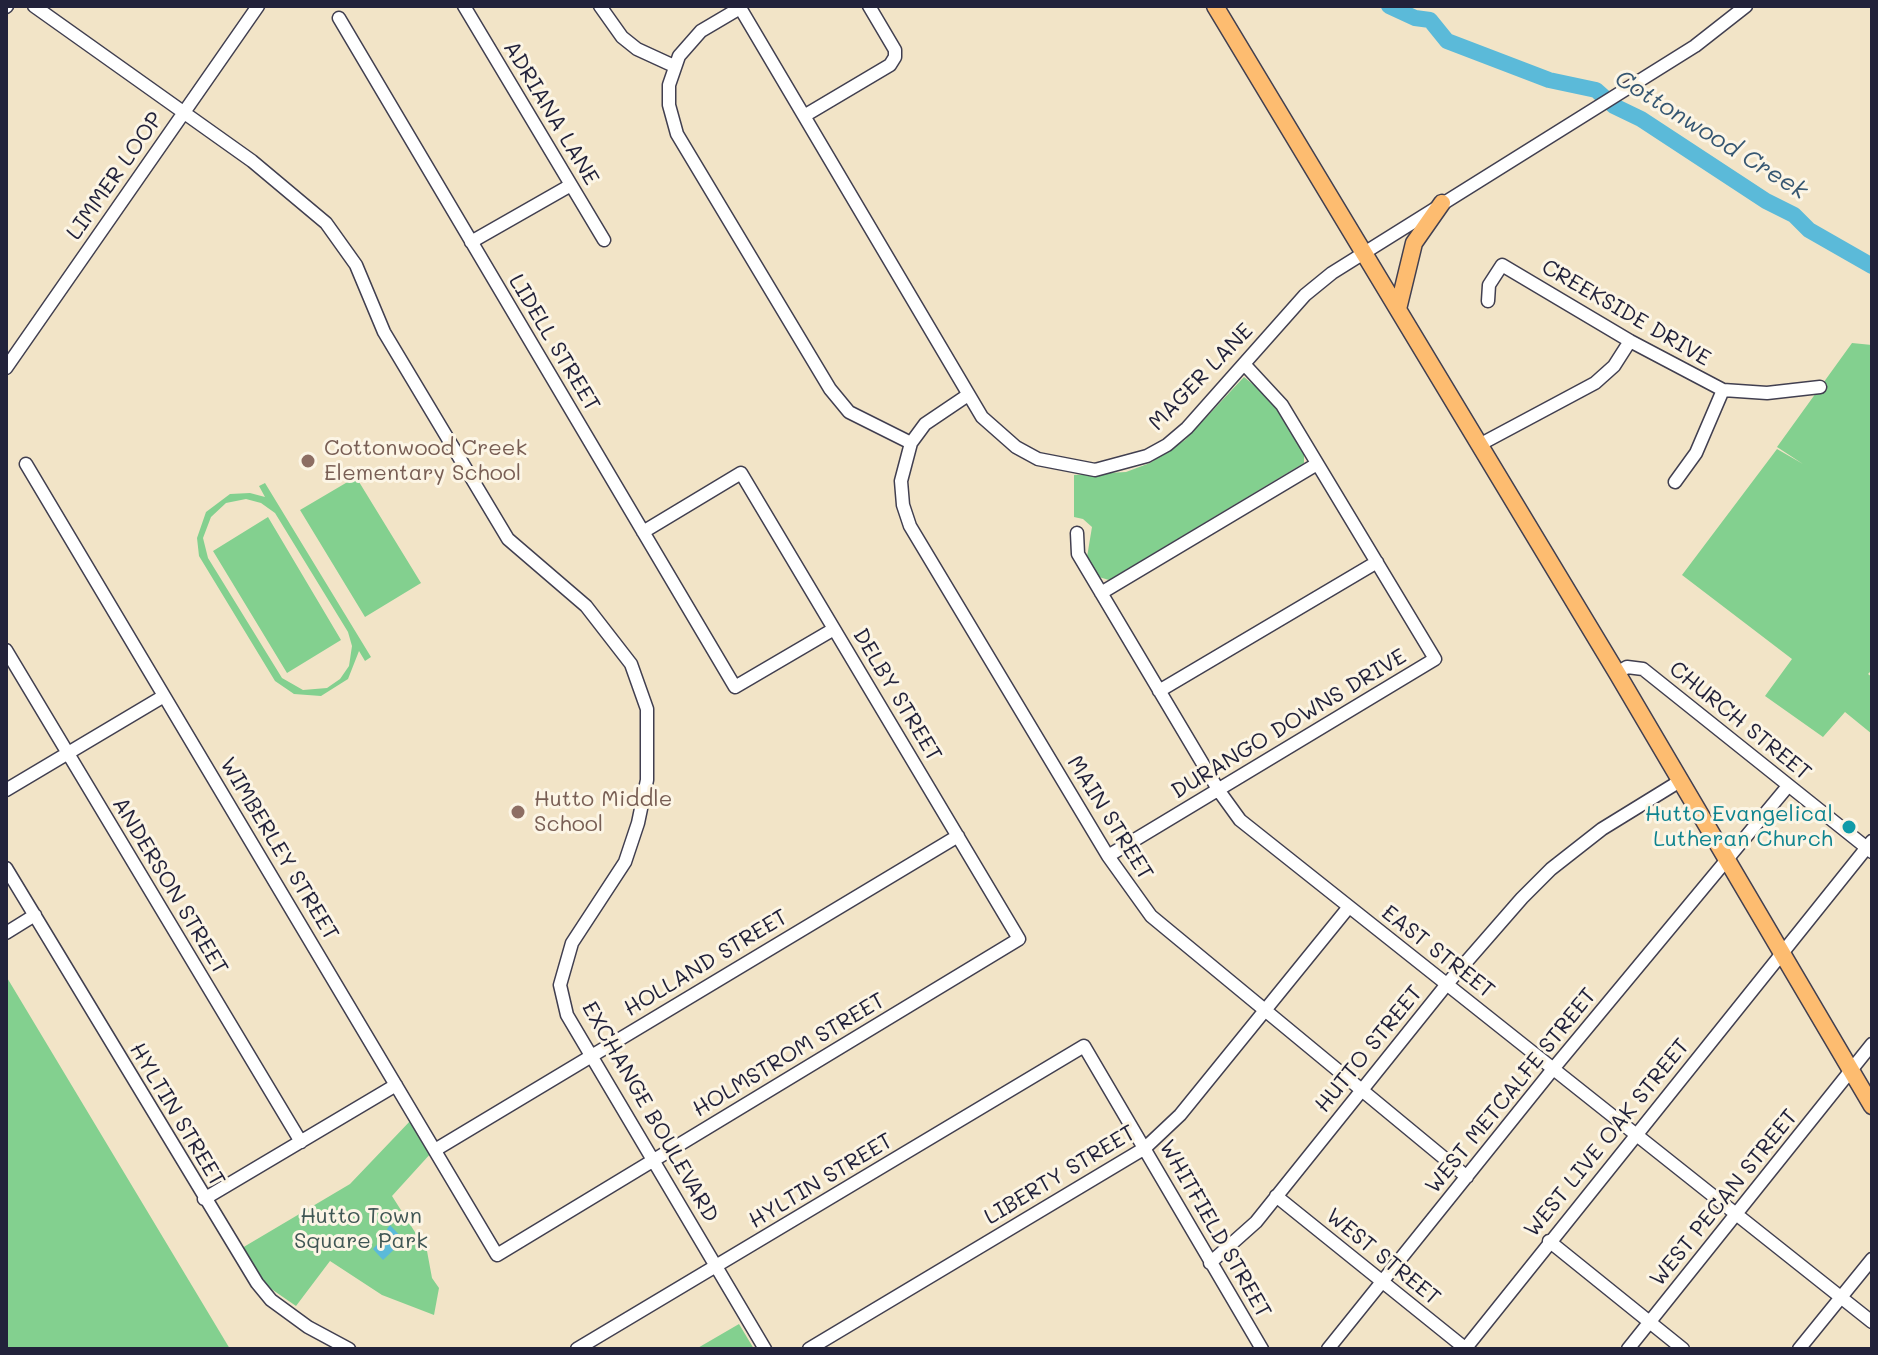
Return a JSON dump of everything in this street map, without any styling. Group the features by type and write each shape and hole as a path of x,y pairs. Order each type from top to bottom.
{"main road":[{"path":"1215,6 1617,673 1872,1106"},
{"path":"1398,309 1414,243 1442,203"}],"street":[{"name":"EXCHANGE BOULEVARD","path":"34,6 263,169 326,223 344,243 384,332 508,539 586,606 631,664 647,709 647,780 638,823 625,862 572,943 560,985 567,1015 590,1056 765,1349"},
{"name":"LIMMER LOOP","path":"6,368 258,6"},
{"name":"ADRIANA LANE","path":"464,6 604,240"},
{"path":"600,6 622,37 637,49 674,66"},
{"path":"804,116 890,65 895,57 895,50 869,6"},
{"name":"MAGER LANE","path":"739,7 982,417 1016,447 1061,466 1095,470 1133,461 1167,445 1311,290 1442,203 1695,46 1746,6"},
{"path":"739,7 701,31 674,66 669,105 677,134 815,366 849,412 911,443 925,424 968,395"},
{"name":"LIDELL STREET","path":"339,18 735,687 834,629"},
{"path":"471,242 571,185"},
{"name":"CREEKSIDE DRIVE","path":"1488,301 1489,285 1502,265 1630,341 1723,390 1767,393 1820,387"},
{"path":"1479,445 1595,383 1614,366 1630,341"},
{"name":"DURANGO DOWNS DRIVE","path":"1108,856 1435,659 1272,391 1244,364"},
{"path":"1675,482 1696,453 1723,390"},
{"name":"MAIN STREET","path":"911,443 903,465 900,494 910,526 1108,856 1151,916 1467,1177"},
{"name":"WIMBERLEY STREET","path":"26,464 497,1255"},
{"path":"1101,593 1317,464"},
{"name":"DELBY STREET","path":"643,532 741,473 1019,939"},
{"name":"EAST STREET","path":"1077,533 1078,554 1219,791 1240,820 1872,1322"},
{"path":"1159,691 1377,562"},
{"name":"ANDERSON STREET","path":"6,650 301,1142"},
{"name":"CHURCH STREET","path":"1617,673 1627,667 1643,669 1788,786 1870,847"},
{"path":"6,790 164,696"},
{"name":"HUTTO STREET","path":"1210,1263 1245,1235 1447,984 1551,869 1602,829 1680,781"},
{"name":"WEST METCALFE STREET","path":"1328,1349 1553,1069 1788,786"},
{"name":"HOLLAND STREET","path":"435,1150 958,836"},
{"name":"WEST LIVE OAK STREET","path":"1465,1349 1549,1241 1870,847"},
{"name":"HYLTIN STREET","path":"6,868 204,1199 271,1300 308,1327 349,1349"},
{"name":"LIBERTY STREET","path":"809,1349 1145,1148 1180,1115 1348,908"},
{"path":"6,933 35,915"},
{"name":"HOLMSTROM STREET","path":"497,1255 1019,939"},
{"name":"WEST PECAN STREET","path":"1628,1349 1872,1044"},
{"name":"HYLTIN STREET","path":"577,1349 1084,1046"},
{"name":"WHITFIELD STREET","path":"1084,1046 1262,1349"},
{"path":"204,1199 396,1085"},
{"name":"WEST STREET","path":"1276,1196 1465,1349"},
{"path":"1549,1241 1683,1349"},
{"path":"1799,1349 1872,1259"}],"green space":[{"path":"1852,343 1872,345 1872,670 1868,674 1872,677 1872,734 1845,712 1823,737 1765,696 1792,659 1682,575 1777,449 1803,464 1777,447"},
{"path":"1244,377 1267,396 1277,410 1304,453 1304,463 1109,580 1099,577 1087,557 1092,527 1083,519 1074,517 1074,475 1126,472 1150,463 1185,440"},
{"path":"356,477 421,583 365,617 300,510"},
{"path":"265,483 371,657 365,661 359,651 348,679 321,696 294,694 275,681 199,556 197,538 206,512 230,494 250,493 265,497 259,486","holes":["246,499 261,503 275,513 348,632 352,646 349,666 340,679 327,688 303,690 282,678 208,558 203,538 211,517 226,503"]},
{"path":"268,517 341,640 287,673 213,551"},
{"path":"6,976 230,1349 6,1349"},
{"name":"Hutto Town Square Park","path":"412,1119 432,1152 392,1196 427,1251 432,1278 439,1288 434,1315 382,1295 330,1261 296,1306 267,1286 242,1248 350,1184"},
{"path":"739,1324 754,1349 696,1349"}],"water":[{"path":"390,1225 404,1240 383,1260 373,1249 389,1232 387,1229"}],"waterway":[{"name":"Cottonwood Creek","path":"1389,6 1415,18 1430,20 1447,41 1549,80 1596,90 1614,106 1641,119 1766,201 1794,215 1809,230 1872,266"}],"place":[{"name":"Cottonwood Creek Elementary School","path":"308,461"},
{"name":"Hutto Middle School","path":"518,812"},
{"name":"Hutto Evangelical Lutheran Church","path":"1849,827"}]}
